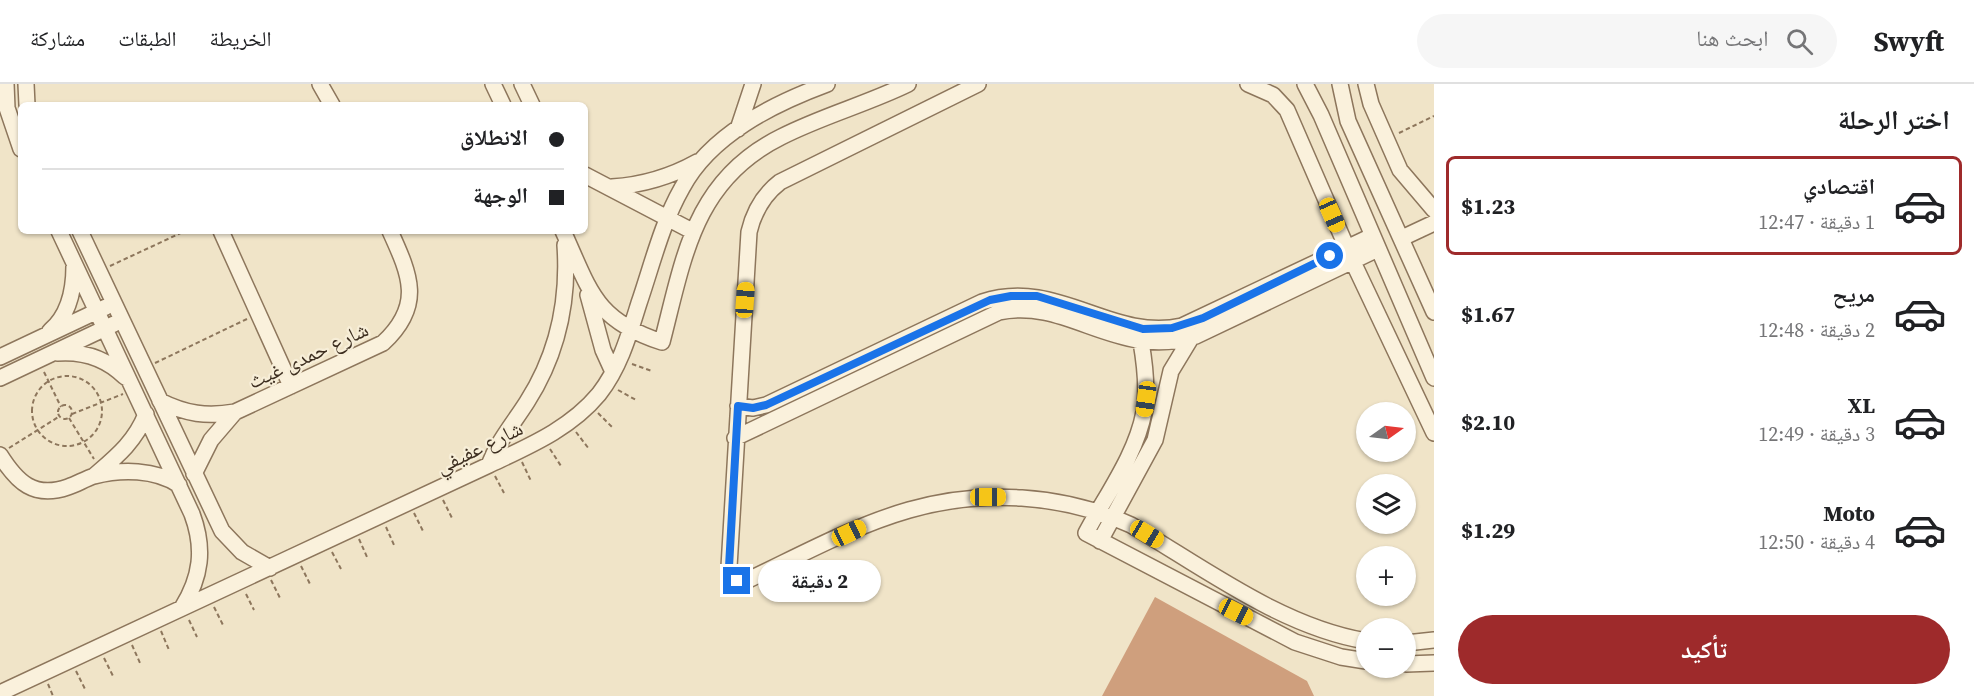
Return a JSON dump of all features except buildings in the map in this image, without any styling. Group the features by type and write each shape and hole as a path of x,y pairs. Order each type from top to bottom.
{"street":[{"path":"6,84 7,108 18,140"},
{"path":"320,84 330,102"},
{"path":"493,84 502,102"},
{"path":"522,84 531,102"},
{"path":"738,129 753,84"},
{"name":"شارع عفيفي","path":"0,693 517,452 570,422 590,404 613,372 631,329 668,218 681,188 700,161 738,129 790,100 827,84"},
{"path":"564,234 585,281 606,313 631,329 662,342 692,231 712,195 732,172 755,152 781,136 908,84"},
{"path":"978,84 780,182 765,195 755,212 749,232 745,407 735,438 730,576 737,581 746,581 889,516 948,501 988,497 1031,498 1097,511 1113,517 1131,525 1289,617 1332,633 1356,639"},
{"path":"1248,84 1273,95 1287,110 1350,255 1434,433"},
{"path":"1305,84 1321,115 1375,242 1429,354 1434,378"},
{"path":"1340,84 1348,121 1434,312"},
{"path":"1366,84 1366,93 1405,178 1434,210"},
{"path":"26,86 27,102"},
{"path":"26,86 32,102"},
{"path":"610,188 667,177 700,161"},
{"path":"588,177 692,231"},
{"path":"1401,238 1434,223"},
{"path":"60,234 199,532 201,552 196,582 182,608"},
{"path":"81,234 218,523 232,543 268,568"},
{"path":"222,234 291,386"},
{"name":"شارع حمدى غيث","path":"160,401 178,410 196,415 216,416 235,412 383,343 398,329 409,308 411,291 403,259 391,234"},
{"path":"489,465 502,437 527,402 544,372 557,338 564,304 567,268 563,234"},
{"path":"1090,320 1141,342 1172,343 1191,338 1375,242"},
{"path":"745,407 772,403 985,309 1034,309 1143,329 1162,330 1182,326 1350,255"},
{"path":"40,339 64,314 71,298 74,262"},
{"path":"585,281 603,350 613,372"},
{"path":"0,357 114,303"},
{"path":"735,438 985,309"},
{"path":"1,380 44,357 122,321"},
{"path":"1100,541 1155,440 1168,380 1177,358 1191,338"},
{"path":"1141,342 1146,378 1145,406 1137,436 1086,533 1295,642 1341,657 1356,659"},
{"path":"44,357 77,353 103,360 118,370 132,386"},
{"path":"1146,378 1157,374 1168,380"},
{"path":"745,407 758,426"},
{"name":"شارع حمدى غيث","path":"195,474 211,440 235,412"},
{"path":"0,454 13,476 33,488 57,490 98,473 130,443 146,414"},
{"path":"98,473 143,472 162,475 179,485"},
{"path":"1416,642 1434,640"},
{"path":"1416,664 1434,663"}],"path":[{"path":"1386,139 1434,116"},
{"path":"99,272 179,234"},
{"path":"145,368 258,314"},
{"path":"44,357 49,381 61,406 60,416"},
{"path":"613,372 652,371"},
{"path":"613,372 636,400"},
{"path":"63,376 78,377 91,384 102,403 103,417 98,429 84,443 62,447 48,441 38,430 32,417 33,403 39,390 49,381 63,376"},
{"path":"69,418 72,414 102,403 132,386"},
{"path":"590,404 613,428"},
{"path":"61,406 69,406 72,414"},
{"path":"0,454 60,416 69,418 98,473"},
{"path":"570,422 589,449"},
{"path":"544,438 561,466"},
{"path":"517,452 531,481"},
{"path":"489,465 504,493"},
{"path":"437,490 452,518"},
{"path":"409,503 423,531"},
{"path":"381,516 394,545"},
{"path":"354,528 367,557"},
{"path":"327,541 341,570"},
{"path":"295,556 310,584"},
{"path":"268,568 280,598"},
{"path":"240,582 254,610"},
{"path":"209,596 223,625"},
{"path":"182,608 197,637"},
{"path":"156,621 169,650"},
{"path":"127,634 140,663"},
{"path":"99,647 113,676"},
{"path":"71,660 85,689"}],"route":[{"path":"737,581 730,576 729,567 738,406 753,408 766,405 990,300 1011,296 1037,296 1143,329 1162,330 1203,318 1330,256"}]}
